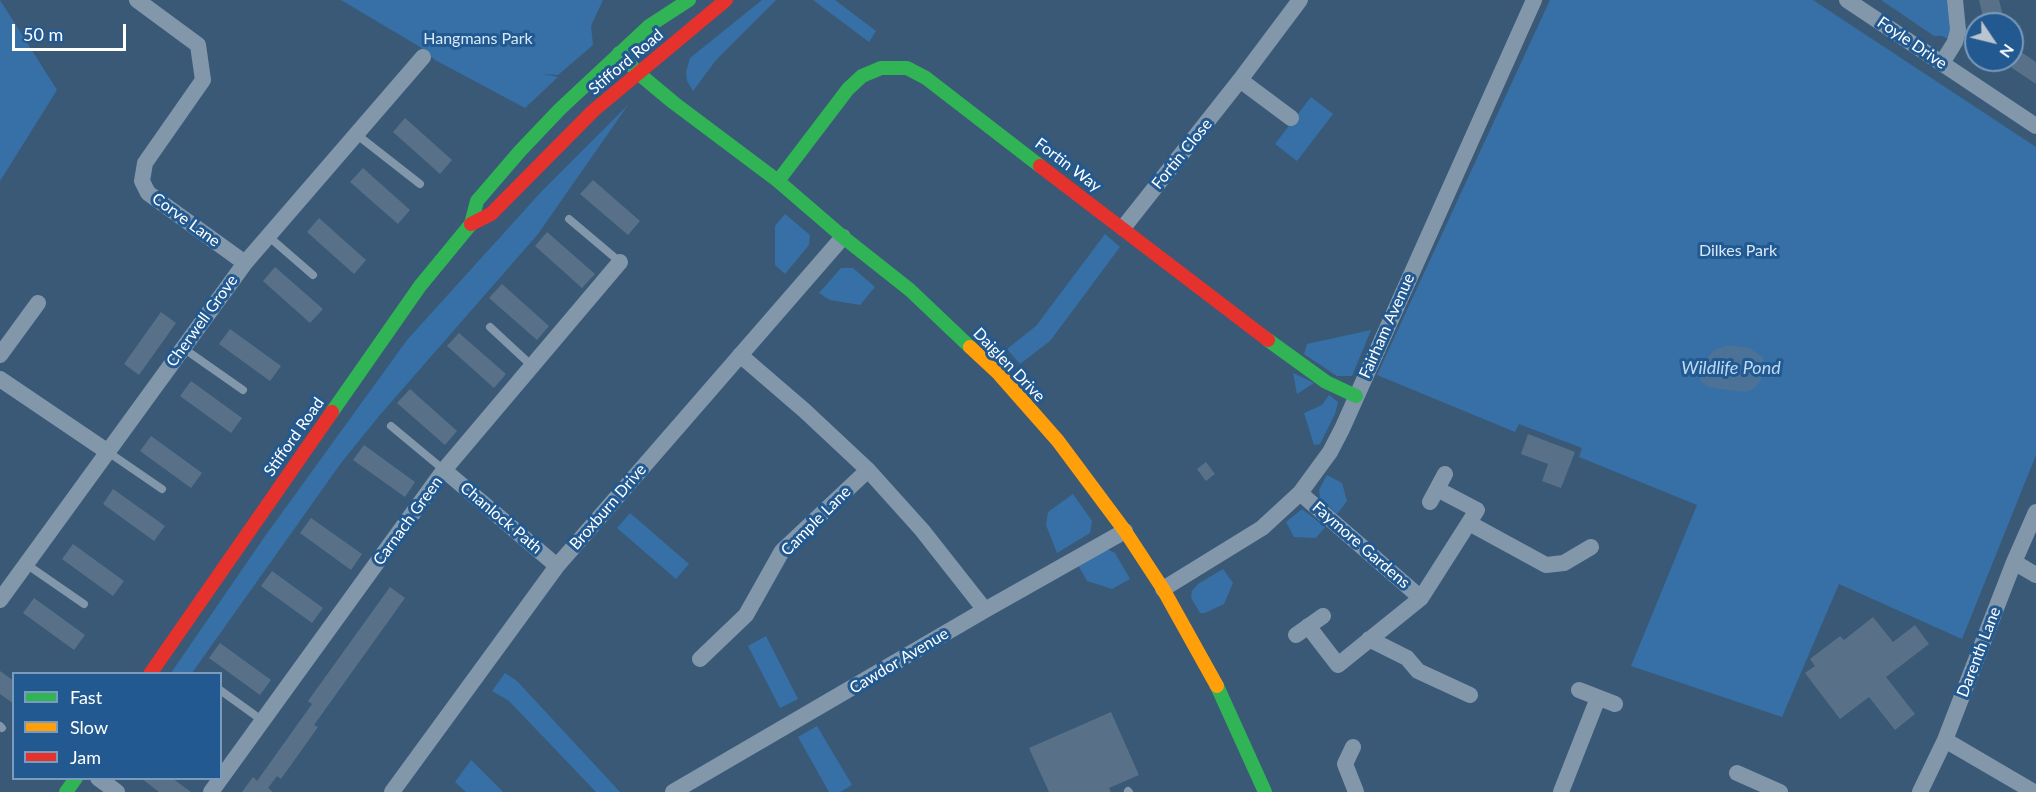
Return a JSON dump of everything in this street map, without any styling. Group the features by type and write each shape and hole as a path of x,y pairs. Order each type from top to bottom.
{"street":[{"name":"Corve Lane","path":"137,0 198,45 203,80 145,162 142,181 148,193 245,263"},
{"name":"Stifford Road","path":"471,224 477,201 560,109 649,26 689,0"},
{"name":"Stifford Road","path":"151,672 420,286 471,224 491,214 593,111 726,0"},
{"name":"Fortin Close","path":"1123,228 1300,0"},
{"name":"Fairham Avenue","path":"1163,589 1262,528 1300,493 1330,452 1534,0"},
{"name":"Foyle Drive","path":"1847,0 2036,126"},
{"path":"1942,63 1955,42 1958,30 1954,0"},
{"name":"Daiglen Drive","path":"619,53 638,73 778,181 910,290 999,374 1058,441 1125,531 1163,589 1215,681 1265,792"},
{"name":"Cherwell Grove","path":"0,600 245,263 423,57"},
{"name":"Fortin Way","path":"778,181 848,89 862,76 881,68 907,68 926,78 1298,363 1326,382 1356,396"},
{"path":"1240,80 1291,118"},
{"name":"Broxburn Drive","path":"392,792 557,566 843,237"},
{"name":"Carnach Green","path":"222,777 444,470 620,262"},
{"path":"0,355 38,303"},
{"path":"740,355 806,411 868,470 922,530 985,610"},
{"path":"0,380 108,452"},
{"name":"Chanlock Path","path":"444,470 557,566"},
{"name":"Cample Lane","path":"700,659 746,615 782,551 868,470"},
{"path":"1437,488 1477,510 1469,523 1546,565 1564,563 1591,547"},
{"name":"Faymore Gardens","path":"1300,493 1421,598"},
{"name":"Darenth Lane","path":"1920,792 1945,740 2014,562 2036,512"},
{"name":"Faymore Gardens","path":"1323,616 1302,631 1338,665 1421,598 1469,523"},
{"name":"Cawdor Avenue","path":"673,792 1125,531"},
{"path":"2014,562 2036,575"},
{"path":"1369,639 1407,658 1418,671 1470,695"},
{"path":"1579,690 1615,704"},
{"path":"1561,792 1598,698"},
{"path":"1945,740 2034,792"},
{"path":"1353,747 1345,764 1356,792"},
{"path":"1737,773 1780,792"},
{"path":"101,780 117,792"}],"lane":[{"path":"356,134 420,184"},
{"path":"569,219 620,262"},
{"path":"268,236 313,275"},
{"path":"490,327 533,366"},
{"path":"183,348 243,390"},
{"path":"391,426 444,470"},
{"path":"108,452 162,489"},
{"path":"26,564 84,604"},
{"path":"222,691 262,721"}],"green space":[{"path":"0,0 57,90 0,181"},
{"name":"Hangmans Park","path":"341,0 603,0 591,26 593,45 558,75 543,74 558,77 525,108 435,60 420,47"},
{"path":"762,0 776,0 716,60 693,91 687,81 686,72 690,58"},
{"path":"813,0 835,0 876,31 869,42"},
{"name":"Dilkes Park","path":"1550,0 1813,0 2036,147 2036,455 1962,639 1839,584 1782,717 1631,666 1697,505 1579,457 1582,448 1519,424 1515,432 1377,375"},
{"path":"1881,0 1947,0 1950,29 1948,39 1934,36"},
{"path":"1311,97 1333,114 1297,161 1275,144"},
{"path":"628,105 538,234 379,416 341,463 193,672 172,672 263,539 407,340 541,192"},
{"path":"785,214 810,235 809,245 785,274 775,265 775,226"},
{"path":"1105,234 1120,247 1050,341 1020,364 1007,349 1036,326"},
{"path":"841,268 853,268 875,287 860,305 830,300 819,293"},
{"path":"1371,330 1352,376 1337,376 1304,354 1307,344"},
{"path":"1293,373 1314,383 1297,394"},
{"path":"1329,395 1338,402 1335,414 1320,444 1314,445 1304,413 1322,405"},
{"path":"1327,475 1342,483 1347,501 1337,514 1320,498 1319,490"},
{"path":"1073,494 1092,521 1090,533 1057,553 1046,525 1048,512"},
{"path":"1302,509 1325,527 1316,538 1294,537 1286,522"},
{"path":"630,513 689,564 676,579 617,528"},
{"path":"1105,548 1115,553 1130,579 1112,589 1087,581 1078,565"},
{"path":"1223,569 1233,583 1224,604 1200,613 1191,598 1192,591 1198,584"},
{"path":"766,636 798,699 780,708 748,646"},
{"path":"505,673 517,681 620,792 596,792 509,701 492,691"},
{"path":"817,726 852,785 840,792 829,792 798,737"},
{"path":"471,760 503,792 466,792 455,782"}],"water":[{"name":"Wildlife Pond","path":"1728,345 1749,348 1763,357 1765,374 1755,388 1745,392 1727,390 1709,387 1700,381 1703,363 1714,350"}],"building":[{"path":"1979,0 1999,0 2002,12 1982,12"},
{"path":"2024,54 2036,62 2036,84 2018,72 2024,72"},
{"path":"405,118 452,160 440,174 393,132"},
{"path":"363,168 410,210 398,224 350,182"},
{"path":"593,180 640,221 628,235 580,194"},
{"path":"319,218 366,260 354,274 307,232"},
{"path":"547,232 595,274 582,288 535,246"},
{"path":"275,267 323,309 310,323 263,281"},
{"path":"502,284 549,326 537,340 489,298"},
{"path":"161,312 176,323 139,375 124,364"},
{"path":"230,329 281,366 270,381 219,344"},
{"path":"459,333 506,374 494,388 447,346"},
{"path":"191,381 242,418 231,433 180,396"},
{"path":"410,389 457,431 445,445 397,403"},
{"path":"1528,434 1575,452 1561,488 1542,481 1548,464 1521,454"},
{"path":"151,436 202,473 191,488 140,451"},
{"path":"364,445 415,482 405,497 353,460"},
{"path":"1206,462 1215,474 1206,481 1197,469"},
{"path":"113,489 165,526 154,541 103,504"},
{"path":"311,518 362,554 351,570 300,533"},
{"path":"73,544 124,581 113,596 62,559"},
{"path":"272,571 323,608 312,623 261,586"},
{"path":"390,587 405,598 314,725 318,727 281,779 277,776 268,788 273,792 242,792 253,777 257,781 312,704 308,701"},
{"path":"34,598 85,635 74,650 23,613"},
{"path":"1873,617 1893,642 1915,625 1929,644 1886,677 1915,714 1895,730 1869,697 1840,719 1805,673 1815,666 1810,659 1840,636 1844,640"},
{"path":"220,643 271,680 260,695 209,658"},
{"path":"0,671 12,680 12,703 0,694"},
{"path":"1111,712 1139,775 1109,788 1111,792 1049,792 1029,748"},
{"path":"144,780 175,780 191,792 159,792"}],"traffic: fast":[{"path":"332,412 420,286 471,224 477,201 520,151 560,109 649,26 689,0"},
{"path":"619,53 638,73 674,103 778,181 910,290 970,347"},
{"path":"778,181 848,89 862,76 881,68 907,68 926,78 1040,166"},
{"path":"1268,340 1326,382 1356,396"},
{"path":"1217,686 1265,792"},
{"path":"66,792 75,780"}],"traffic: slow":[{"path":"970,347 999,374 1058,441 1125,531 1163,589 1217,686"}],"traffic: jam":[{"path":"471,224 491,214 593,111 726,0"},
{"path":"1040,166 1268,340"},
{"path":"151,672 332,412"}]}
